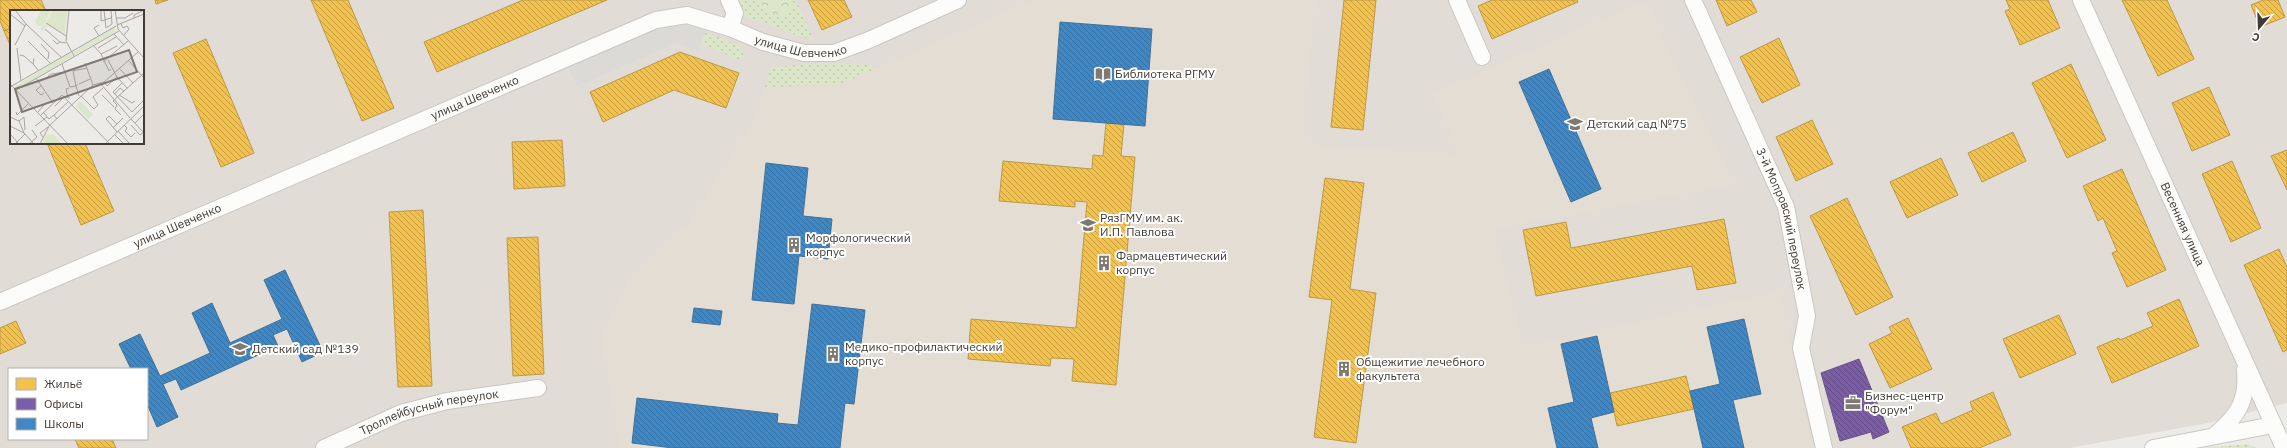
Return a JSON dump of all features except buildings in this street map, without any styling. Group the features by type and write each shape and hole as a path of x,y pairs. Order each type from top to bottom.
{"street":[{"path":"729,0 735,13 730,28"},
{"name":"улица Шевченко","path":"0,302 656,20 687,15 730,28 763,42 804,53 834,53 868,40 958,0"},
{"path":"1457,0 1482,57"},
{"name":"3-й Мопровский переулок","path":"1693,0 1786,207 1807,316 1801,348 1824,448"},
{"name":"Весенняя улица","path":"2081,0 2284,448"},
{"path":"2214,436 2232,421 2241,405 2247,387 2244,360"},
{"name":"Троллейбусный переулок","path":"324,448 401,413 447,401 538,388"},
{"path":"2153,448 2273,425"}],"shaded area":[{"path":"0,0 2287,0 2287,403 2208,423 2069,448 0,448"},
{"name":"РязГМУ им. ак. И.П. Павлова","path":"1033,0 1315,0 1302,133 1310,145 1460,154 1432,94 1645,0 1733,185 1493,229 1523,347 1779,291 1813,448 621,448 602,335 629,278 690,222 754,121 765,87 839,85"},
{"path":"656,20 709,22 698,51 677,43 577,86 565,59"}],"green space":[{"path":"729,0 796,0 814,41 735,13"},
{"path":"761,0 789,0 792,8 783,16 764,11"},
{"path":"706,32 740,46 746,56 745,58 737,59 701,44"},
{"path":"822,63 873,65 875,69 839,85 765,87 771,67"},
{"path":"2247,444 2258,448 2201,448"}],"place":[{"name":"Библиотека РГМУ","path":"1103,74"},
{"name":"Детский сад №75","path":"1575,124"},
{"name":"РязГМУ им. ак. И.П. Павлова","path":"1088,225"},
{"name":"Морфологический корпус","path":"794,245"},
{"name":"Фармацевтический корпус","path":"1104,263"},
{"name":"Детский сад №139","path":"240,349"},
{"name":"Медико-профилактический корпус","path":"833,354"},
{"name":"Общежитие лечебного факультета","path":"1344,369"},
{"name":"Бизнес-центр \"Форум\"","path":"1853,403"}]}
